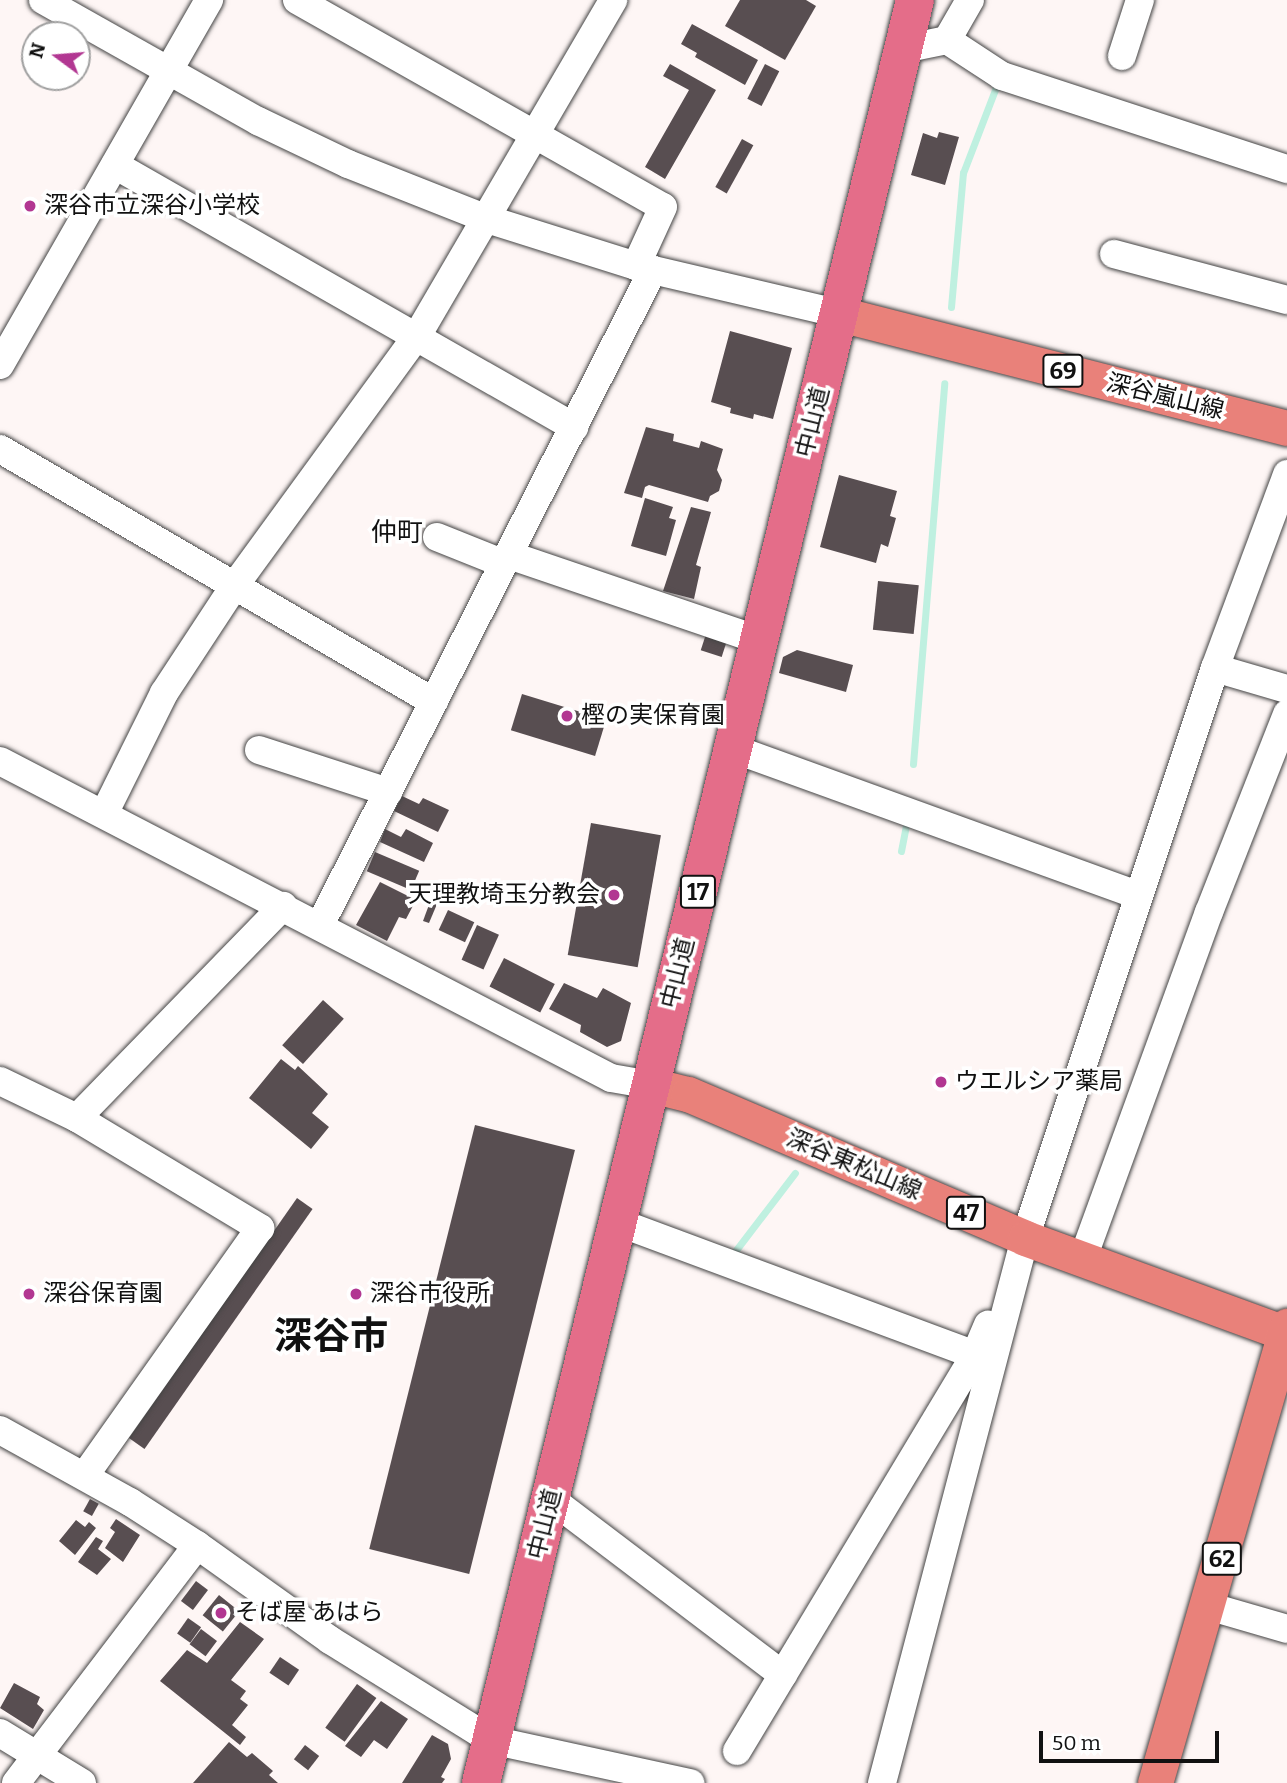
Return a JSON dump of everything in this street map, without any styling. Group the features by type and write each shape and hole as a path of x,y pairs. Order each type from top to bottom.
{"highway":[{"name":"中山道","path":"481,1783 620,1223 651,1085 915,0"}],"main road":[{"name":"深谷嵐山線","path":"840,314 1287,428"},
{"name":"深谷東松山線","path":"651,1085 688,1094 1025,1238 1286,1331"},
{"name":"62","path":"1155,1783 1286,1331"}],"street":[{"path":"43,0 258,121 348,164 487,219 645,268 840,314"},
{"path":"0,365 208,0"},
{"path":"297,0 663,207 645,268 574,428 320,925"},
{"path":"104,814 164,693 233,588 417,336 613,0"},
{"path":"947,40 970,0"},
{"path":"1122,57 1140,0"},
{"path":"903,48 947,40 1002,76 1287,169"},
{"path":"115,165 574,428"},
{"path":"1114,254 1287,300"},
{"path":"0,449 233,588 434,702"},
{"path":"882,1783 1025,1238 1215,668 1287,474"},
{"path":"437,537 759,640"},
{"path":"1215,668 1287,690"},
{"path":"1083,1258 1209,912 1287,714"},
{"path":"734,749 1138,895"},
{"path":"258,750 388,792"},
{"path":"0,761 611,1078 651,1085"},
{"path":"77,1118 283,906"},
{"path":"0,1081 77,1118 260,1228 86,1475"},
{"path":"620,1223 975,1355"},
{"path":"737,1751 975,1355 1025,1238"},
{"path":"0,1430 86,1475 197,1545 330,1640 492,1740 690,1783"},
{"path":"551,1499 783,1675"},
{"path":"16,1783 197,1545"},
{"path":"1208,1606 1287,1629"},
{"path":"0,1733 82,1783"}],"building":[{"path":"740,0 806,0 816,6 785,60 725,26"},
{"path":"692,24 758,60 745,85 695,57 697,53 681,44"},
{"path":"670,64 716,90 665,179 645,167 689,90 663,76"},
{"path":"765,64 779,71 762,106 747,99"},
{"path":"939,132 959,137 945,185 911,175 923,133 937,138"},
{"path":"742,139 753,145 727,193 715,187"},
{"path":"730,331 792,348 773,419 754,414 753,419 730,413 731,408 711,402"},
{"path":"646,427 674,434 673,441 699,448 701,441 723,449 717,470 722,480 719,491 710,496 708,502 649,485 645,487 642,498 624,493"},
{"path":"839,475 897,491 890,516 896,518 888,547 881,544 876,563 820,547"},
{"path":"645,498 673,507 669,518 676,520 666,556 631,546"},
{"path":"691,507 711,512 696,565 701,567 694,599 663,591"},
{"path":"878,581 919,585 914,634 873,630"},
{"path":"706,634 727,641 722,657 701,650"},
{"path":"797,650 853,665 846,692 779,673 783,657"},
{"path":"522,694 606,720 595,756 511,730"},
{"path":"402,796 419,804 423,798 449,810 438,832 394,811"},
{"name":"天理教埼玉分教会","path":"591,823 661,835 638,967 568,955"},
{"path":"385,829 401,837 406,829 433,843 424,862 380,842"},
{"path":"375,852 419,871 411,890 367,871"},
{"path":"380,882 416,900 406,919 399,917 387,941 356,925"},
{"path":"430,902 437,904 429,923 423,921"},
{"path":"448,910 474,922 465,942 439,930"},
{"path":"477,925 499,935 483,969 462,960"},
{"path":"504,958 555,984 540,1012 489,987"},
{"path":"564,983 597,998 603,988 631,1003 621,1041 607,1047 580,1032 581,1025 549,1009"},
{"path":"323,1000 344,1019 303,1064 282,1045"},
{"path":"281,1059 295,1070 298,1066 328,1094 312,1113 329,1127 311,1149 249,1098"},
{"name":"深谷市役所","path":"475,1125 575,1150 469,1574 369,1549"},
{"path":"297,1198 313,1209 145,1449 129,1438"},
{"path":"90,1499 99,1504 92,1516 83,1511"},
{"path":"116,1519 140,1535 123,1562 105,1548 115,1532 110,1528"},
{"path":"76,1520 85,1527 89,1522 96,1528 75,1555 59,1541"},
{"path":"96,1537 103,1541 98,1549 111,1559 97,1575 78,1562"},
{"path":"196,1581 208,1590 193,1610 181,1601"},
{"name":"そば屋 あはら","path":"219,1595 239,1611 223,1632 203,1615"},
{"path":"188,1618 201,1627 190,1643 177,1634"},
{"path":"240,1622 264,1639 231,1680 246,1691 240,1699 248,1705 232,1725 246,1737 240,1745 160,1681 187,1650 207,1663"},
{"path":"201,1629 217,1641 206,1656 190,1644"},
{"path":"280,1657 299,1670 288,1686 269,1673"},
{"path":"14,1683 40,1697 37,1704 44,1710 33,1729 0,1708"},
{"path":"357,1684 376,1698 345,1742 325,1728"},
{"path":"381,1701 408,1719 387,1749 374,1740 361,1757 345,1746"},
{"path":"432,1735 448,1744 451,1759 441,1777 445,1779 442,1783 402,1783"},
{"path":"229,1742 247,1757 252,1753 273,1771 269,1775 278,1783 193,1783"},
{"path":"305,1745 319,1756 308,1770 294,1759"}],"waterway":[{"path":"951,307 963,173 998,82"},
{"path":"913,764 944,383"},
{"path":"901,851 907,821"},
{"path":"733,1254 795,1173"}],"place":[{"name":"深谷市立深谷小学校","path":"30,206"},
{"name":"樫の実保育園","path":"567,716"},
{"name":"天理教埼玉分教会","path":"614,895"},
{"name":"ウエルシア薬局","path":"941,1082"},
{"name":"深谷保育園","path":"29,1294"},
{"name":"深谷市役所","path":"356,1294"},
{"name":"そば屋 あはら","path":"221,1613"}],"district":[{"name":"仲町","path":"397,533"},
{"name":"深谷市","path":"331,1337"}]}
